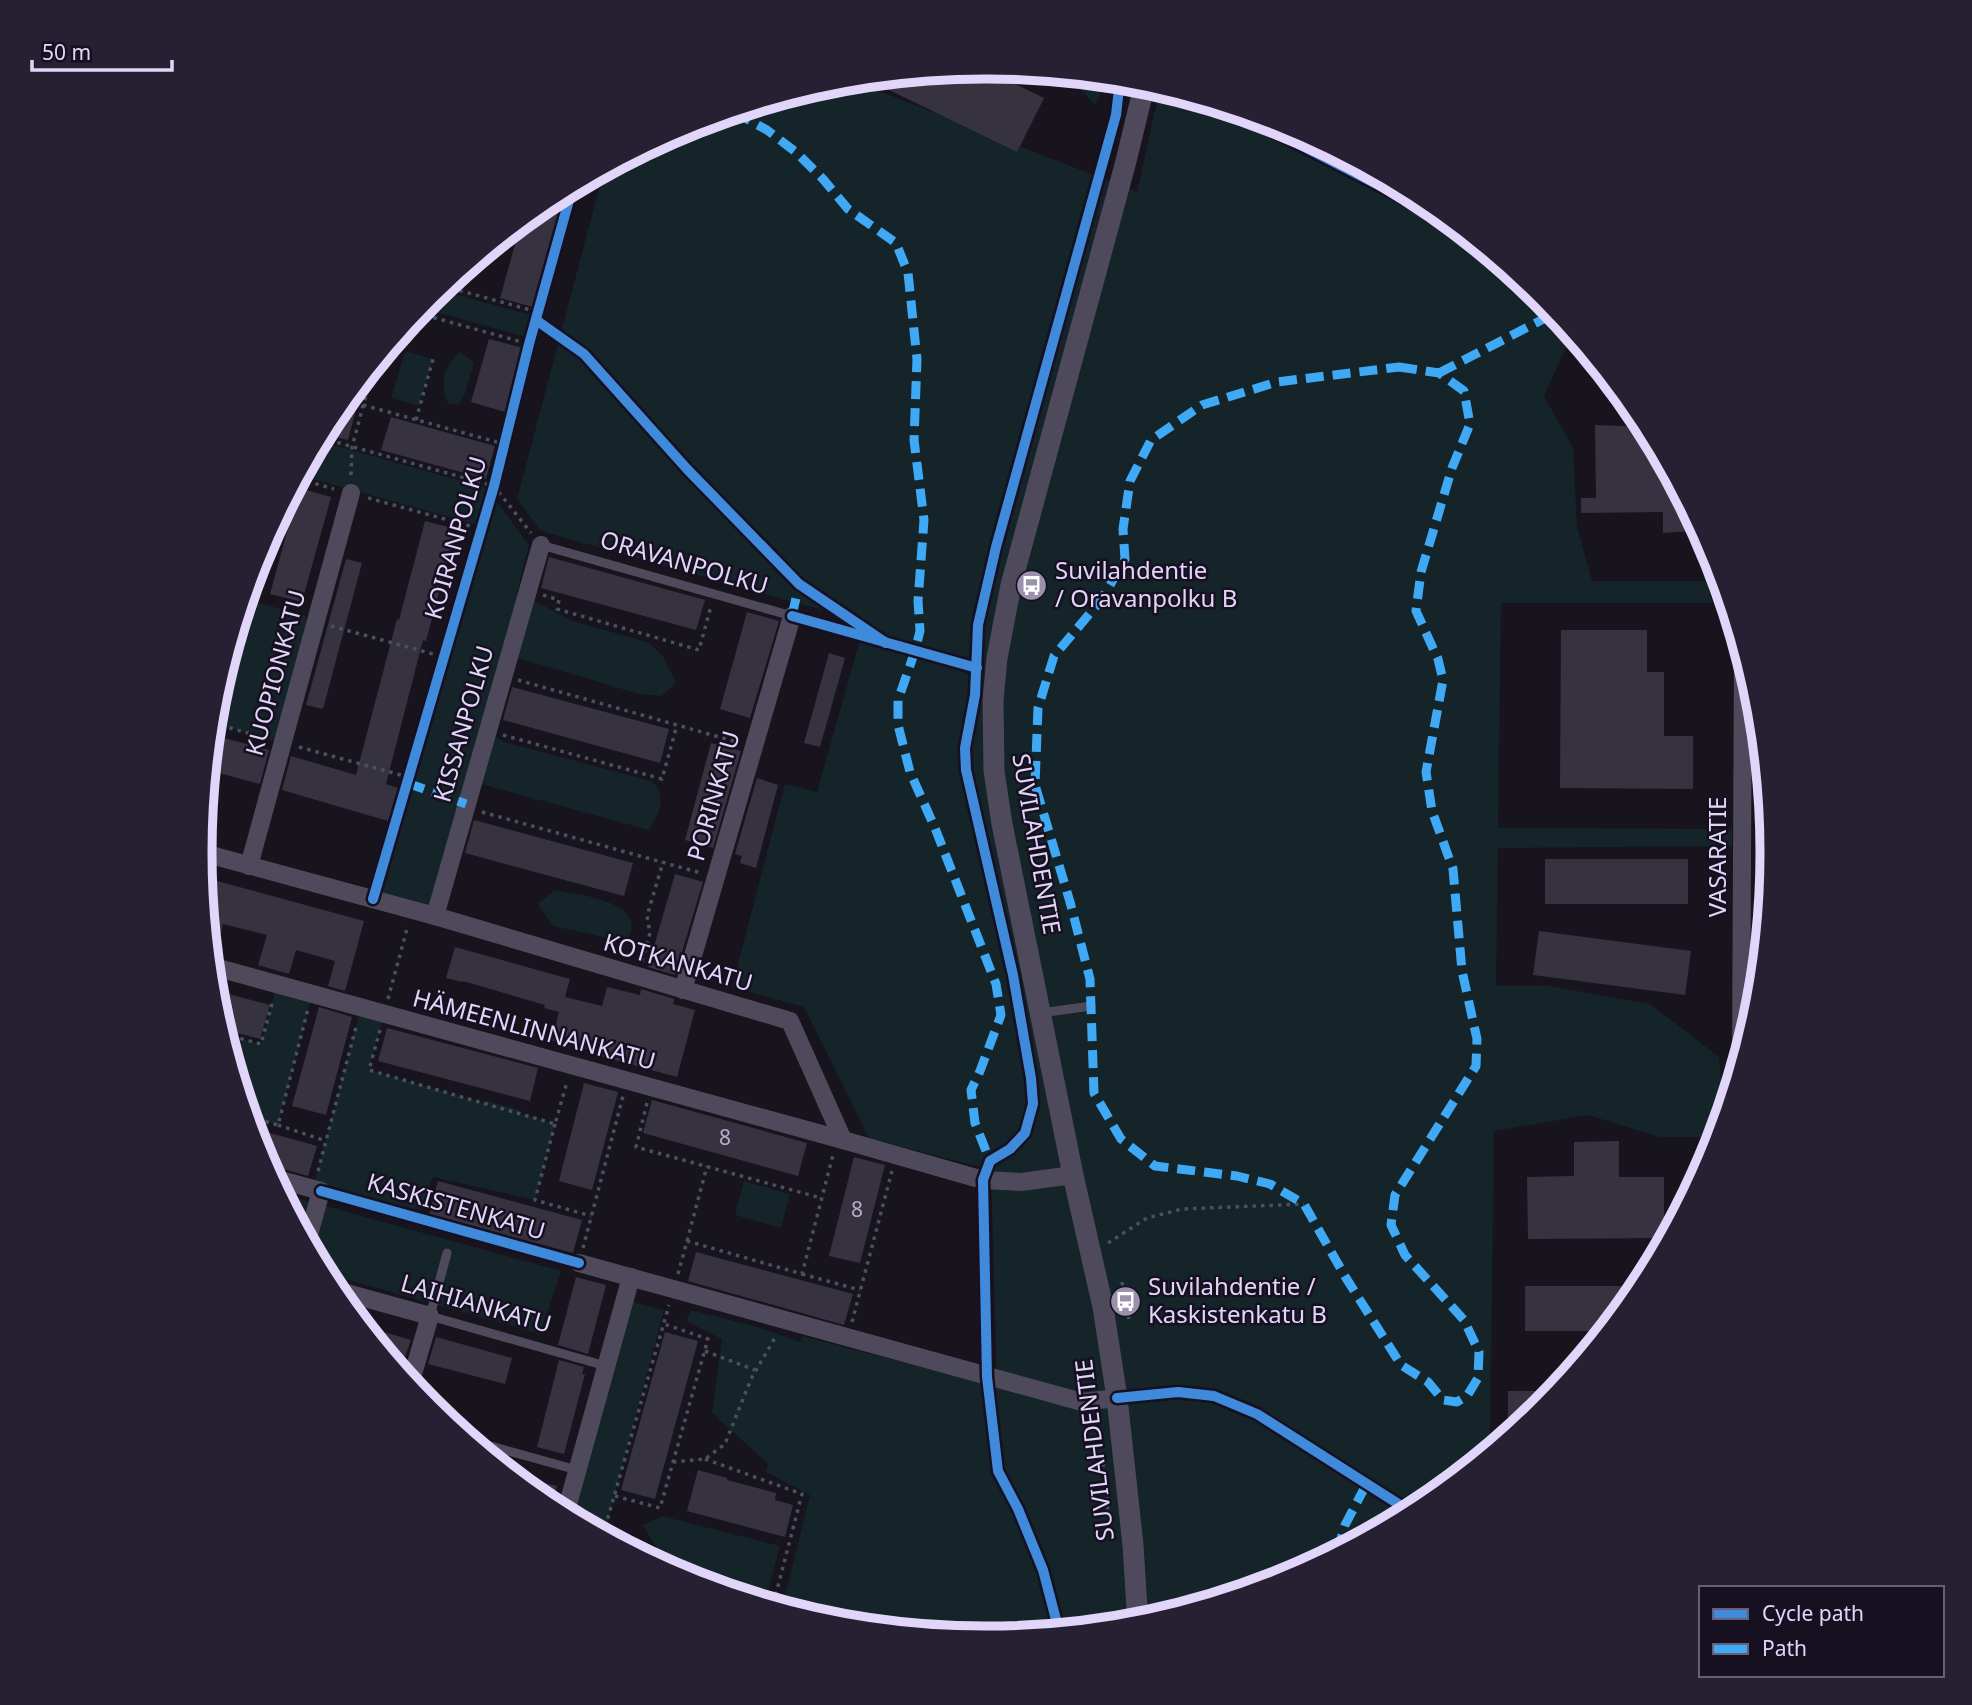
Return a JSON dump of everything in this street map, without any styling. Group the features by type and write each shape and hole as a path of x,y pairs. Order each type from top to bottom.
{"street":[{"name":"SUVILAHDENTIE","path":"1137,1611 1117,1398 1103,1307 1073,1175 1002,824 994,771 993,700 997,659 1011,585 1142,95"},
{"name":"KUOPIONKATU","path":"249,866 351,493"},
{"name":"KISSANPOLKU","path":"435,916 541,545"},
{"name":"PORINKATU","path":"684,990 792,616"},
{"name":"VASARATIE","path":"1741,1019 1743,693"},
{"name":"KOTKANKATU","path":"212,855 412,909 790,1021 840,1139"},
{"name":"HÄMEENLINNANKATU","path":"222,969 840,1139"},
{"path":"840,1139 983,1180 1021,1182 1073,1175"},
{"path":"286,1182 317,1190 310,1228"},
{"path":"579,1263 1082,1402 1117,1398"},
{"path":"568,1504 631,1278"},
{"name":"LAIHIANKATU","path":"352,1294 430,1316"},
{"path":"413,1373 430,1316"}],"lane":[{"name":"ORAVANPOLKU","path":"541,545 792,616"},
{"path":"1041,1013 1091,1006"},
{"path":"430,1316 447,1253"},
{"name":"LAIHIANKATU","path":"430,1316 606,1366"},
{"path":"491,1446 578,1470"}],"path":[{"path":"455,290 540,320"},
{"path":"428,316 529,344"},
{"path":"416,420 433,359"},
{"path":"351,493 352,447 368,387"},
{"path":"363,405 504,444"},
{"path":"332,441 494,486 541,545"},
{"path":"308,481 481,529"},
{"path":"527,590 559,600 557,609 699,650 715,594"},
{"path":"316,622 444,657"},
{"path":"503,676 754,747"},
{"path":"487,731 662,779 677,725"},
{"path":"223,726 408,777"},
{"path":"465,807 716,877"},
{"path":"638,976 650,933 647,916 663,862"},
{"path":"412,909 369,1070 555,1124"},
{"path":"235,1037 261,1044 277,985"},
{"path":"278,1125 312,994"},
{"path":"317,1190 326,1141 361,1007"},
{"path":"572,1066 535,1200 591,1216"},
{"path":"579,1263 628,1081"},
{"path":"651,1087 636,1147 822,1198"},
{"path":"260,1120 326,1141"},
{"path":"802,1274 840,1139"},
{"path":"848,1338 897,1155"},
{"path":"606,1526 706,1166"},
{"path":"1105,1245 1147,1218 1182,1209 1304,1204"},
{"path":"687,1241 860,1291"},
{"path":"1122,1282 1129,1320"},
{"path":"705,1459 725,1444 756,1370 774,1338 795,1323"},
{"path":"615,1496 660,1508 705,1351 708,1339 664,1324"},
{"path":"705,1351 756,1370"},
{"path":"673,1462 705,1459 802,1494 775,1597"},
{"path":"1102,1466 1109,1525"}],"shaded area":[{"path":"1073,84 1103,88 1095,105"},
{"path":"871,88 1137,192 1158,99 1186,105 1246,124 1367,183 1457,239 1533,305 1568,342 1544,396 1573,448 1577,527 1592,581 1706,581 1712,603 1501,603 1498,828 1732,829 1732,846 1498,848 1496,986 1549,986 1650,1004 1719,1057 1722,1091 1706,1137 1659,1137 1588,1115 1494,1131 1490,1439 1416,1496 1373,1523 1282,1567 1186,1600 1087,1620 986,1626 885,1620 784,1599 810,1495 766,1472 768,1464 712,1413 722,1339 686,1321 691,1310 758,1327 800,1342 802,1336 997,1387 991,1170 869,1138 804,1007 732,987 785,784 817,792 865,622 541,531 517,499 601,181 690,138 737,120 835,94"},
{"path":"451,294 531,315 526,337 433,311"},
{"path":"405,351 433,359 419,406 391,398"},
{"path":"460,352 474,363 465,393 458,405 448,404 444,376"},
{"path":"330,444 490,489 479,525 309,478"},
{"path":"494,498 529,545 517,592 573,621 647,642 662,655 676,683 661,696 639,694 501,653 481,727 504,742 651,781 660,792 660,805 649,830 467,779 433,906 381,892"},
{"path":"254,601 306,616 305,619 315,622 282,743 223,726 239,652"},
{"path":"555,890 617,906 631,921 631,932 626,942 553,926 538,904"},
{"path":"277,984 312,994 278,1125 260,1120 235,1037 261,1044"},
{"path":"361,1007 384,1014 369,1070 484,1103 485,1100 555,1124 535,1200 433,1177 420,1210 313,1189"},
{"path":"744,1181 790,1194 781,1228 735,1215"},
{"path":"293,1197 561,1271 540,1334 340,1278"},
{"path":"629,1301 664,1310 606,1527 574,1507"},
{"path":"662,1516 780,1546 767,1594 737,1585 659,1553 643,1525"}],"building":[{"path":"1006,79 1044,98 1017,152 883,87 935,80"},
{"path":"562,205 533,307 500,298 517,238"},
{"path":"489,339 523,348 505,412 471,402"},
{"path":"358,401 348,440 334,437"},
{"path":"391,417 495,446 486,479 381,450"},
{"path":"1595,425 1631,426 1656,466 1690,531 1663,533 1663,512 1581,513 1581,498 1596,498"},
{"path":"303,489 331,497 302,602 270,594 294,506"},
{"path":"425,521 456,529 426,641 423,640 386,784 398,788 388,821 282,790 291,756 356,775"},
{"path":"549,557 705,600 696,630 541,588"},
{"path":"346,559 362,563 323,709 306,705"},
{"path":"747,612 779,621 750,718 720,709"},
{"path":"1561,630 1647,630 1647,672 1664,672 1664,736 1693,736 1693,789 1560,788"},
{"path":"829,653 845,658 820,747 804,743"},
{"path":"512,687 669,729 660,763 503,720"},
{"path":"221,737 269,750 260,784 217,772"},
{"path":"711,743 741,751 713,848 685,840"},
{"path":"757,778 778,785 756,868 740,863 742,856 735,854"},
{"path":"474,820 633,863 624,896 465,853"},
{"path":"1545,859 1688,859 1688,904 1545,904"},
{"path":"675,874 703,882 675,975 648,967"},
{"path":"217,881 364,921 345,991 328,986 335,961 296,950 289,974 258,965 267,935 223,924 218,943 214,894"},
{"path":"1539,931 1691,951 1685,995 1533,975"},
{"path":"455,947 570,979 565,997 602,1006 607,987 640,995 641,989 674,999 673,1004 695,1010 677,1077 552,1041 559,1012 544,1008 545,1005 446,978"},
{"path":"225,993 270,1005 260,1039 234,1032"},
{"path":"319,1007 352,1017 326,1115 292,1106"},
{"path":"387,1028 538,1068 530,1101 378,1061"},
{"path":"584,1083 618,1092 592,1190 559,1181"},
{"path":"652,1100 807,1143 798,1176 643,1133"},
{"path":"264,1131 317,1146 308,1176 280,1168"},
{"path":"1619,1141 1619,1177 1664,1177 1664,1224 1657,1238 1528,1239 1527,1177 1574,1176 1574,1142"},
{"path":"854,1157 885,1165 860,1263 829,1256"},
{"path":"438,1181 582,1220 573,1253 429,1214"},
{"path":"696,1252 853,1294 844,1325 688,1281"},
{"path":"576,1277 606,1285 588,1354 558,1345"},
{"path":"1525,1286 1626,1286 1594,1331 1525,1331"},
{"path":"377,1330 411,1340 403,1362"},
{"path":"665,1332 698,1341 655,1499 621,1490"},
{"path":"436,1337 512,1358 505,1384 428,1364"},
{"path":"559,1360 584,1367 582,1374 585,1374 564,1454 537,1447"},
{"path":"1508,1391 1542,1391 1533,1400 1508,1423"},
{"path":"698,1470 776,1493 775,1500 793,1505 785,1537 687,1511"},
{"path":"535,1481 557,1486 555,1495"}],"marked path":[{"path":"744,118 767,130 797,153 848,209 896,243 908,273 917,359 914,440 924,520 918,601 920,631 898,700 898,725 910,772 935,828 996,984 1001,1015 971,1090 975,1123 990,1161"},
{"path":"1439,373 1545,318"},
{"path":"1399,367 1439,373 1464,391 1470,424 1452,468 1421,572 1416,611 1438,659 1443,680 1426,772 1432,811 1453,869 1462,971 1477,1039 1476,1066 1395,1195 1391,1225 1405,1255 1464,1320 1479,1352 1478,1378 1467,1396 1457,1402 1443,1400 1428,1382 1401,1365 1346,1278 1304,1204 1270,1184 1237,1176 1155,1166 1121,1139 1094,1093 1090,979 1035,785 1038,708 1054,656 1102,599 1125,559 1123,529 1130,481 1151,440 1202,405 1277,382 1399,367"},
{"path":"792,616 799,584"},
{"path":"407,783 466,804"},
{"path":"1341,1540 1345,1525 1366,1485"}],"cycle path":[{"path":"1057,1623 1043,1570 1018,1509 998,1471 987,1377 983,1180 990,1161 1010,1149 1025,1133 1033,1104 1013,975 966,770 965,748 975,695 978,625 996,547 1116,115 1119,91"},
{"path":"1325,158 1374,183"},
{"name":"KOIRANPOLKU","path":"373,899 494,486 529,344 569,201"},
{"path":"536,320 584,354 687,469 799,584 886,643"},
{"path":"792,616 977,668"},
{"name":"KASKISTENKATU","path":"321,1191 579,1263"},
{"path":"1117,1398 1178,1392 1214,1396 1257,1414 1401,1506"}],"place":[{"name":"Suvilahdentie / Oravanpolku B","path":"1032,585"},
{"name":"Suvilahdentie / Kaskistenkatu B","path":"1125,1301"}]}
